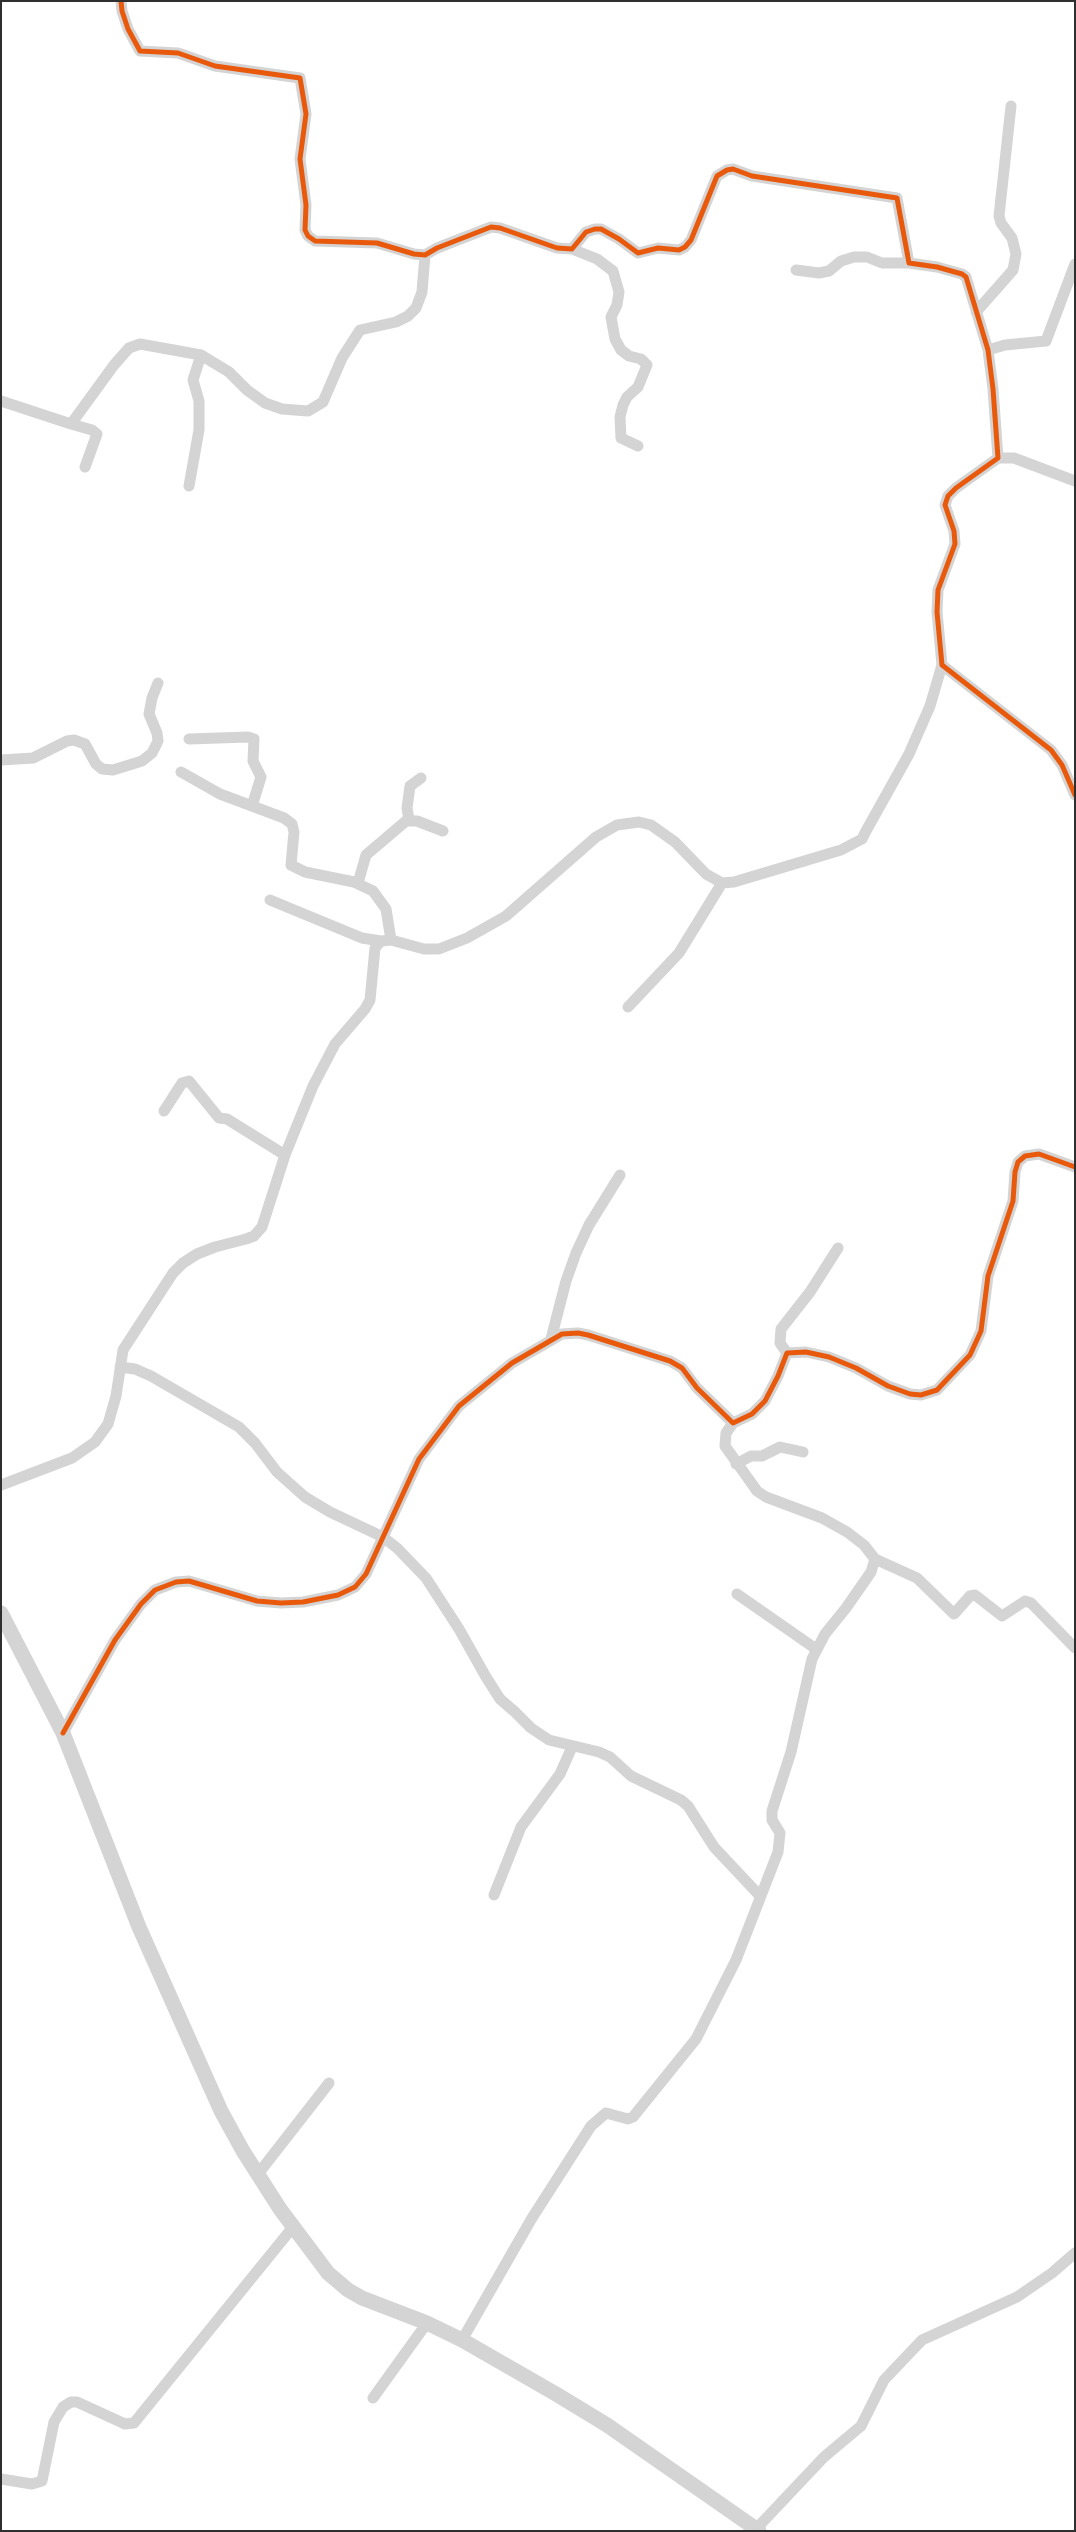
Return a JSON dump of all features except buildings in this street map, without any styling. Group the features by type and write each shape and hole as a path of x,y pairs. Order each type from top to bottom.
{"street":[{"path":"122,1 122,11 128,29 140,51 178,53 215,66 300,78 306,114 300,158 306,205 305,230 311,239 327,242 377,243 414,254 425,255 437,248 491,228 500,228 557,248 572,249 597,259 614,271 619,292 617,305 611,317 615,339 621,350 629,356 645,362 647,365 645,375 638,387 627,396 620,417 621,438 638,446"},
{"path":"976,312 1013,270 1016,254 1012,238 999,216 1011,106"},
{"path":"572,249 586,232 601,229 638,253 658,248 679,250 691,240 717,176 733,169 752,176 868,195 893,196 898,202 909,263"},
{"path":"71,424 114,365 134,345 186,351 201,355 229,372 252,395 273,407 302,412 314,409 323,402 342,358 360,330 396,322 408,316 416,308 422,292 425,255"},
{"path":"796,270 819,273 829,271 850,258 867,257 882,263 909,263 937,267 962,274 966,277 988,350 998,458"},
{"path":"988,350 1005,345 1046,341 1075,264"},
{"path":"189,486 198,430 199,400 193,380 201,355"},
{"path":"1,401 92,430 97,434 85,468"},
{"path":"628,1007 679,953 722,883 841,850 862,839 909,754 930,706 942,665 936,612 938,590 954,544 954,531 945,505 948,496 956,488 998,458 1014,458 1075,481"},
{"path":"942,665 1051,750 1062,765 1075,795"},
{"path":"1,760 33,758 67,741 74,740 85,744 96,764 102,769 113,770 142,761 152,753 158,741 157,733 149,714 152,698 158,683"},
{"path":"189,740 248,737 254,739 253,761 261,777 252,806"},
{"path":"181,772 220,794 284,818 292,824 294,832 290,860 293,867 358,884 373,891 382,902 388,918 386,941"},
{"path":"409,820 407,808 410,786 421,778"},
{"path":"358,884 366,855 409,820"},
{"path":"409,820 443,831"},
{"path":"270,900 362,938 424,949 439,949 467,938 506,916 596,837 617,825 639,822 651,824 675,842 706,874 722,883"},
{"path":"1,1485 72,1458 95,1442 108,1424 116,1396 123,1350 173,1273 183,1263 215,1246 246,1239 259,1232 266,1220 285,1155 328,1056 342,1034 365,1009 370,1000 375,948 386,941"},
{"path":"164,1111 182,1083 189,1081 219,1118 227,1119 285,1155"},
{"path":"787,1353 806,1352 829,1357 865,1372 888,1386 910,1394 921,1394 937,1390 970,1355 980,1331 988,1276 1013,1201 1015,1172 1018,1162 1024,1156 1039,1154 1075,1167"},
{"path":"551,1338 566,1281 576,1253 589,1225 620,1176"},
{"path":"787,1353 780,1343 781,1329 810,1292 838,1248"},
{"path":"63,1733 114,1640 141,1604 155,1590 176,1582 189,1582 257,1601 303,1602 338,1595 348,1591 360,1582 419,1459 459,1406 498,1373 551,1338 562,1334 578,1333 670,1360 682,1368 696,1388 733,1424"},
{"path":"787,1353 765,1401 752,1414 733,1424 726,1433 724,1443 736,1464 757,1491 766,1497 822,1518 847,1532 864,1545 875,1559 917,1578 952,1614 956,1613 970,1596 975,1594 1002,1616 1025,1601 1031,1603 1075,1648"},
{"path":"120,1367 135,1369 151,1376 239,1427 255,1443 277,1472 304,1497 330,1512 383,1537 412,1562 426,1578 500,1698 531,1728 549,1740 599,1752 610,1757 631,1776 681,1800 688,1806 714,1847 760,1896"},
{"path":"736,1464 751,1456 762,1456 780,1447 803,1452"},
{"path":"462,2340 532,2218 595,2121 606,2113 630,2119 692,2047 736,1960 780,1839 772,1820 772,1811 791,1752 812,1659 816,1649 868,1576 875,1559"},
{"path":"737,1594 816,1649"},
{"path":"1,1613 63,1733 139,1927 213,2093 243,2151 293,2227 328,2272 348,2290 386,2309 426,2323 462,2340 607,2425 758,2530 824,2457 861,2426 884,2380 922,2340 1017,2297 1052,2273 1075,2253"},
{"path":"494,1895 521,1827 560,1774 572,1747"},
{"path":"258,2174 329,2083"},
{"path":"1,2479 32,2484 42,2481 54,2422 63,2407 71,2402 77,2402 125,2424 134,2423 293,2227"},
{"path":"373,2398 426,2323"}],"cycle path":[{"path":"121,1 128,29 140,51 178,53 215,66 300,78 306,114 300,159 306,205 305,230 308,236 315,241 377,243 414,254 425,255 437,248 491,227 500,228 557,248 572,249 586,232 601,229 638,253 658,248 679,250 685,247 691,240 717,176 733,169 752,176 897,198 909,263 937,267 962,274 966,277 988,350 993,389 998,458 956,488 948,496 945,505 954,531 955,544 938,590 937,612 942,665 1051,750 1062,765 1075,795"},
{"path":"63,1733 115,1640 141,1604 155,1590 176,1582 189,1581 257,1601 281,1603 303,1602 338,1595 355,1587 366,1574 419,1459 459,1406 512,1363 562,1334 578,1333 588,1335 670,1361 682,1368 697,1388 733,1423 752,1414 765,1401 787,1353 806,1352 829,1357 856,1368 888,1386 910,1394 921,1395 937,1390 970,1355 981,1331 988,1276 1013,1201 1015,1172 1018,1162 1025,1156 1039,1154 1075,1167"}]}
